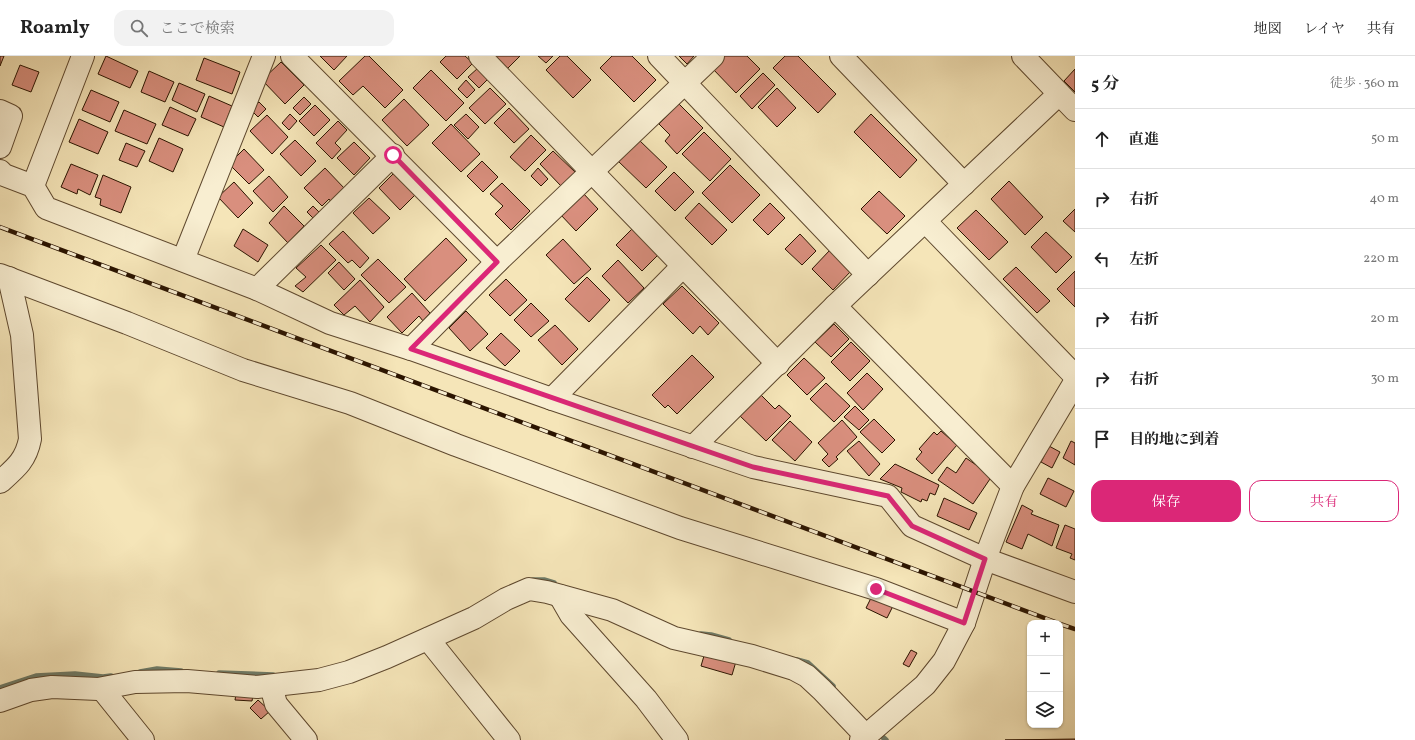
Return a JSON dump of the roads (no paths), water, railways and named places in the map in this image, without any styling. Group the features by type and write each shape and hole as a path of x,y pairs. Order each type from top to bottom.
{"street":[{"path":"33,186 83,56"},
{"path":"183,260 264,56"},
{"path":"292,56 393,155 497,262"},
{"path":"480,56 591,173 778,364"},
{"path":"659,56 868,275"},
{"path":"411,349 497,262 713,56"},
{"path":"841,56 964,184"},
{"path":"1022,56 1075,110"},
{"path":"693,447 835,306 1059,94"},
{"path":"0,111 11,116 0,147"},
{"path":"257,289 393,155"},
{"path":"0,171 4,175 33,186 46,208 257,289 330,323 411,349 552,399 753,467 888,496 912,526 985,559 1075,592"},
{"path":"925,221 1075,376"},
{"path":"552,399 682,267"},
{"path":"0,482 18,466 27,452 30,438 22,335 4,276"},
{"path":"4,276 243,370 350,403 456,445 680,528 876,589 964,623"},
{"path":"835,306 1013,486"},
{"path":"0,701 31,690 52,687 102,689 135,682 187,681 257,687 320,680 349,672 428,639 474,618 506,599 529,589 612,610 674,638 752,656 794,669 807,676 822,690 863,738 925,685 944,661 964,623 985,559 1013,486 1075,382"},
{"path":"560,596 571,615 646,699 677,740"},
{"path":"428,639 509,740"},
{"path":"271,686 276,704 306,740"},
{"path":"102,689 143,740"}],"waterway":[{"path":"533,580 544,580 554,583"},
{"path":"701,634 729,640"},
{"path":"797,660 808,663 833,686"},
{"path":"140,672 157,669 181,671"},
{"path":"219,673 273,675"},
{"path":"0,688 36,676 75,674 103,677 111,676"},
{"path":"876,731 886,740"}],"railway":[{"path":"0,227 1050,620"},
{"path":"1063,625 1075,629"}]}
